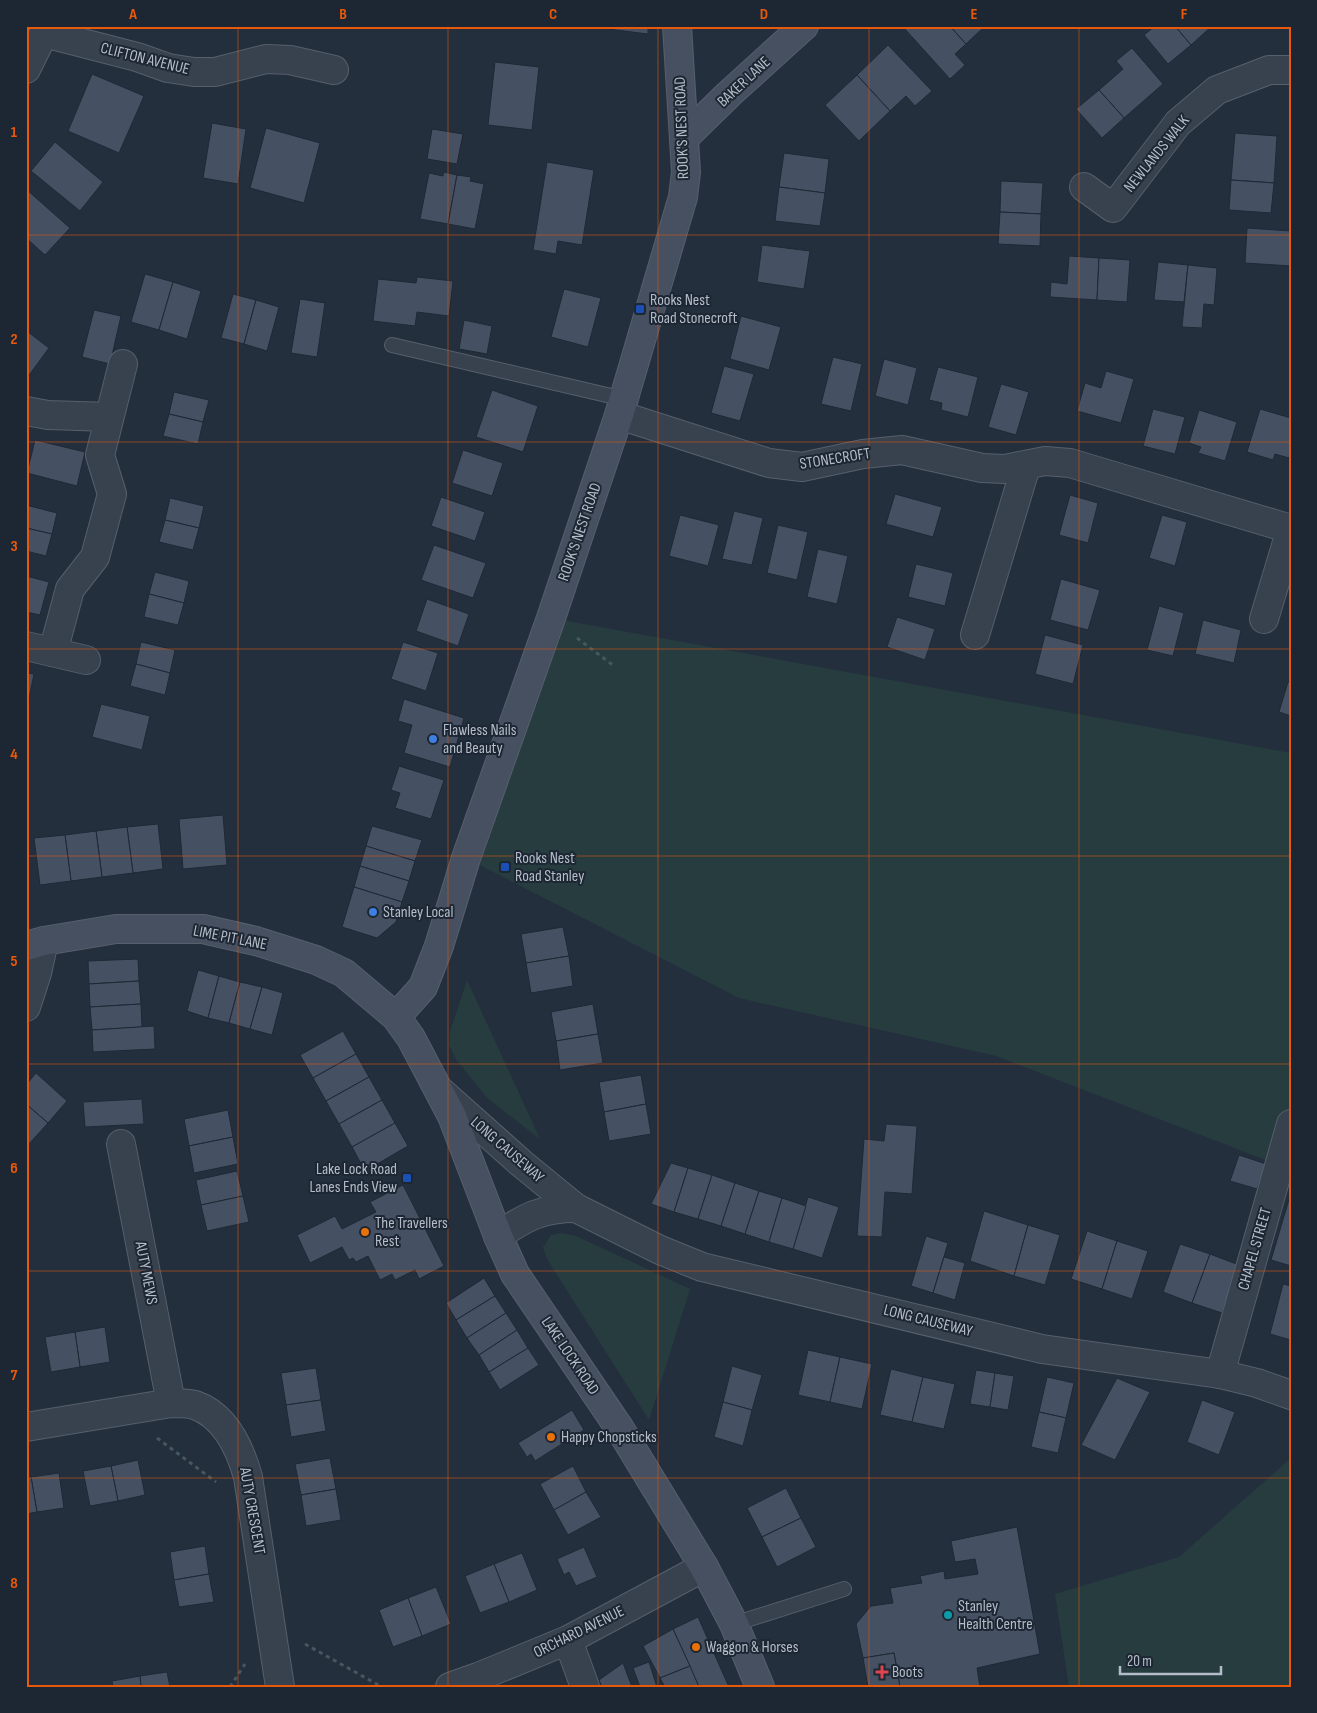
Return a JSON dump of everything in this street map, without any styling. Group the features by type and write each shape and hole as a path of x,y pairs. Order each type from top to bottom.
{"street":[{"name":"ROOK'S NEST ROAD","path":"396,1017 423,987 439,946 466,858 622,407 683,197 686,172 677,26"},
{"name":"BAKER LANE","path":"684,138 804,26"},
{"name":"CLIFTON AVENUE","path":"26,69 45,30 168,68 194,72 215,72 266,59 290,60 334,70"},
{"name":"NEWLANDS WALK","path":"1084,187 1113,208 1178,123 1217,90 1269,70 1291,70"},
{"path":"54,652 70,589 96,557 112,494 100,454 123,364"},
{"name":"STONECROFT","path":"622,407 769,463 802,467 863,454 902,450 982,468 1004,469 1045,462 1070,463 1291,529 1264,619"},
{"path":"26,411 48,415 109,417"},
{"path":"975,635 1026,466"},
{"path":"26,646 86,660"},
{"name":"LIME PIT LANE","path":"26,1007 35,943 116,929 203,930 247,939 316,960 344,973 396,1017"},
{"name":"LAKE LOCK ROAD","path":"396,1017 411,1038 452,1116 498,1236 515,1274 620,1428 704,1568 734,1624 760,1687"},
{"name":"LONG CAUSEWAY","path":"439,1090 521,1163 576,1208 660,1250 702,1267 1042,1349 1220,1374 1257,1383 1291,1395"},
{"name":"CHAPEL STREET","path":"1220,1374 1291,1124"},
{"name":"AUTY MEWS","path":"121,1144 171,1403"},
{"path":"498,1236 522,1219 557,1208 576,1208"},
{"name":"AUTY CRESCENT","path":"26,1427 171,1403 193,1404 211,1413 228,1430 241,1453 248,1477 280,1687"},
{"name":"ORCHARD AVENUE","path":"450,1687 568,1640 704,1568"},
{"path":"568,1640 585,1687"}],"lane":[{"path":"392,345 622,407"},
{"path":"734,1624 844,1589"}],"path":[{"path":"550,618 614,666"},
{"path":"120,1412 253,1508"}],"green space":[{"path":"551,618 1291,753 1291,1111 1276,1164 996,1056 739,998 466,858"},
{"path":"467,980 540,1139 487,1098 456,1059 449,1045 450,1032"},
{"path":"561,1233 576,1236 690,1289 649,1420 547,1259 543,1247 551,1235"},
{"path":"1291,1458 1291,1687 1069,1687 1055,1594 1179,1557"}],"building":[{"path":"608,26 648,26 648,34 608,29"},
{"path":"906,26 950,26 966,44 955,54 965,65 950,79 904,28"},
{"path":"950,26 985,26 966,44"},
{"path":"1155,26 1175,26 1191,45 1168,64 1144,35"},
{"path":"1175,26 1212,26 1191,45"},
{"path":"888,45 932,91 915,106 906,96 890,111 857,75"},
{"path":"1132,48 1163,84 1124,118 1099,90 1123,69 1116,61"},
{"path":"495,62 539,67 532,130 488,125"},
{"path":"92,74 144,96 119,153 68,131"},
{"path":"857,75 890,111 859,141 825,105"},
{"path":"1099,90 1124,118 1102,138 1076,109"},
{"path":"212,123 246,129 238,184 203,178"},
{"path":"266,128 320,143 304,203 250,188"},
{"path":"432,129 463,134 457,164 427,159"},
{"path":"1235,133 1277,136 1274,183 1231,180"},
{"path":"55,142 103,182 80,211 31,171"},
{"path":"784,153 829,159 825,193 779,187"},
{"path":"547,162 594,170 582,245 558,241 556,254 533,250"},
{"path":"444,172 457,175 448,224 420,219 429,173 443,176"},
{"path":"457,175 471,177 470,181 484,184 475,229 448,224"},
{"path":"1231,180 1274,183 1271,213 1229,210"},
{"path":"1001,181 1043,183 1041,214 1000,212"},
{"path":"779,187 825,193 820,226 775,221"},
{"path":"26,189 70,228 45,255 26,238"},
{"path":"1000,212 1041,214 1040,246 998,244"},
{"path":"1247,228 1291,231 1291,266 1245,263"},
{"path":"762,245 810,251 804,289 757,282"},
{"path":"1069,256 1099,258 1097,300 1050,297 1051,282 1067,284"},
{"path":"1099,258 1130,260 1127,302 1097,300"},
{"path":"1158,262 1188,265 1184,302 1154,300"},
{"path":"1188,265 1217,268 1214,305 1204,304 1202,328 1182,327"},
{"path":"145,274 173,282 159,330 131,322"},
{"path":"417,277 453,281 449,316 417,312 415,326 373,321 378,279 416,283"},
{"path":"173,282 201,291 187,339 159,330"},
{"path":"564,289 601,298 588,347 551,337"},
{"path":"233,294 256,300 244,344 221,338"},
{"path":"300,299 325,303 317,357 291,353"},
{"path":"256,300 279,307 267,351 244,344"},
{"path":"94,310 121,316 110,364 82,357"},
{"path":"741,316 781,327 769,370 730,359"},
{"path":"464,320 492,326 487,354 459,349"},
{"path":"28,332 49,348 27,378 26,334"},
{"path":"833,357 862,364 851,411 821,404"},
{"path":"884,359 917,368 908,405 875,396"},
{"path":"724,366 754,374 740,421 711,413"},
{"path":"938,367 978,377 968,417 941,410 942,403 929,400"},
{"path":"1106,371 1134,379 1121,423 1077,411 1085,383 1101,388"},
{"path":"1001,384 1029,392 1016,435 988,427"},
{"path":"492,390 538,406 523,452 476,437"},
{"path":"174,392 209,400 203,422 169,414"},
{"path":"1153,409 1185,417 1175,454 1143,446"},
{"path":"1260,409 1291,418 1291,451 1289,458 1275,454 1273,460 1247,452"},
{"path":"1199,410 1237,422 1225,461 1198,453 1201,447 1189,443"},
{"path":"169,414 203,422 198,444 163,436"},
{"path":"35,440 85,452 77,486 27,473"},
{"path":"463,450 503,463 492,496 452,483"},
{"path":"895,494 942,507 933,537 886,524"},
{"path":"1070,495 1098,503 1088,543 1059,535"},
{"path":"441,497 485,512 475,541 431,526"},
{"path":"170,498 204,506 199,528 165,520"},
{"path":"26,505 57,513 52,534 26,528"},
{"path":"734,511 763,518 752,565 722,559"},
{"path":"680,515 719,525 708,566 669,556"},
{"path":"1162,515 1187,522 1175,566 1149,558"},
{"path":"165,520 199,528 193,550 159,542"},
{"path":"778,525 808,532 797,580 767,573"},
{"path":"26,528 52,534 46,556 26,551"},
{"path":"434,545 486,563 473,598 421,580"},
{"path":"818,549 848,556 837,604 807,597"},
{"path":"916,564 953,573 945,606 908,597"},
{"path":"155,572 189,581 184,603 149,594"},
{"path":"26,576 49,582 40,615 26,612"},
{"path":"1061,579 1100,590 1088,630 1050,620"},
{"path":"149,594 184,603 178,625 144,617"},
{"path":"427,599 469,614 458,646 416,631"},
{"path":"1159,606 1184,613 1173,656 1147,650"},
{"path":"897,617 935,629 925,660 887,647"},
{"path":"1203,620 1241,630 1234,663 1195,654"},
{"path":"1045,635 1083,645 1073,684 1035,674"},
{"path":"141,642 175,650 170,673 136,664"},
{"path":"403,642 438,653 426,691 391,679"},
{"path":"136,664 170,673 165,695 130,686"},
{"path":"26,673 34,674 26,713"},
{"path":"1288,682 1291,683 1291,716 1279,712"},
{"name":"Flawless Nails and Beauty","path":"404,699 464,718 450,767 404,753 412,725 398,721"},
{"path":"101,704 150,716 142,750 92,737"},
{"path":"399,766 444,780 431,819 395,808 400,793 391,790"},
{"path":"223,815 227,865 183,869 179,819"},
{"path":"158,824 163,869 133,873 127,827"},
{"path":"372,826 422,840 415,861 366,846"},
{"path":"127,827 133,873 102,877 96,831"},
{"path":"96,831 102,877 71,881 65,835"},
{"path":"65,835 71,881 40,885 34,838"},
{"path":"366,846 415,861 409,881 360,866"},
{"path":"360,866 409,881 402,902 354,887"},
{"name":"Stanley Local","path":"354,887 402,902 396,922 377,938 342,927"},
{"path":"563,927 569,956 526,963 521,934"},
{"path":"569,956 573,986 531,993 526,963"},
{"path":"138,959 139,981 89,984 88,961"},
{"path":"198,970 219,976 208,1018 187,1011"},
{"path":"219,976 240,982 229,1023 208,1018"},
{"path":"139,981 141,1004 90,1007 89,984"},
{"path":"240,982 262,987 250,1029 229,1023"},
{"path":"262,987 283,993 272,1035 250,1029"},
{"path":"141,1004 142,1027 92,1030 90,1007"},
{"path":"593,1004 598,1034 556,1041 551,1012"},
{"path":"154,1026 155,1049 93,1052 92,1030"},
{"path":"343,1031 356,1054 313,1078 300,1055"},
{"path":"598,1034 603,1063 560,1070 556,1041"},
{"path":"356,1054 369,1077 326,1101 313,1078"},
{"path":"36,1073 67,1101 48,1123 26,1104 26,1085"},
{"path":"641,1075 646,1104 604,1112 599,1082"},
{"path":"369,1077 382,1100 339,1124 326,1101"},
{"path":"142,1099 144,1124 85,1127 83,1102"},
{"path":"382,1100 395,1123 352,1147 339,1124"},
{"path":"26,1104 48,1123 28,1145 26,1143"},
{"path":"646,1104 651,1134 609,1141 604,1112"},
{"path":"228,1110 233,1137 189,1146 184,1119"},
{"path":"395,1123 408,1146 365,1171 352,1147"},
{"path":"886,1124 917,1126 912,1194 885,1192 882,1237 857,1236 864,1139 884,1141"},
{"path":"233,1137 238,1164 194,1173 189,1146"},
{"path":"1239,1155 1266,1164 1257,1189 1230,1181"},
{"path":"671,1163 688,1168 674,1212 651,1204"},
{"path":"688,1168 712,1175 698,1219 674,1212"},
{"path":"237,1171 243,1196 201,1205 196,1180"},
{"path":"712,1175 735,1183 721,1226 698,1219"},
{"path":"735,1183 759,1191 745,1234 721,1226"},
{"name":"The Travellers Rest","path":"403,1185 444,1266 419,1279 415,1270 395,1280 392,1274 380,1280 368,1256 356,1262 353,1258 349,1260 342,1247 310,1263 297,1235 335,1216 342,1229 376,1212 370,1202"},
{"path":"759,1191 782,1198 769,1242 745,1234"},
{"path":"243,1196 249,1222 207,1231 201,1205"},
{"path":"1291,1196 1291,1266 1271,1260"},
{"path":"808,1197 839,1207 822,1258 793,1249"},
{"path":"782,1198 806,1206 793,1249 769,1242"},
{"path":"984,1211 1028,1225 1014,1276 970,1261"},
{"path":"1028,1225 1060,1235 1045,1285 1014,1276"},
{"path":"1087,1231 1117,1241 1102,1289 1071,1279"},
{"path":"926,1236 948,1243 933,1293 911,1286"},
{"path":"1117,1241 1148,1251 1132,1299 1102,1289"},
{"path":"1180,1244 1210,1254 1192,1303 1163,1292"},
{"path":"1210,1254 1239,1265 1222,1313 1192,1303"},
{"path":"944,1257 965,1263 955,1300 933,1293"},
{"path":"484,1278 495,1296 456,1320 446,1303"},
{"path":"1283,1284 1291,1286 1291,1340 1270,1334"},
{"path":"495,1296 506,1313 467,1338 456,1320"},
{"path":"506,1313 517,1330 479,1355 467,1338"},
{"path":"105,1327 110,1362 80,1367 75,1332"},
{"path":"517,1330 528,1348 489,1372 479,1355"},
{"path":"75,1332 80,1367 51,1372 45,1337"},
{"path":"528,1348 539,1365 500,1390 489,1372"},
{"path":"808,1350 840,1357 830,1402 798,1395"},
{"path":"840,1357 872,1364 862,1409 830,1402"},
{"path":"732,1366 762,1375 752,1410 723,1402"},
{"path":"316,1368 321,1400 286,1405 281,1373"},
{"path":"891,1369 923,1377 912,1422 880,1415"},
{"path":"976,1370 995,1373 990,1407 970,1404"},
{"path":"995,1373 1014,1376 1008,1410 990,1407"},
{"path":"923,1377 955,1384 944,1429 912,1422"},
{"path":"1047,1377 1074,1383 1066,1418 1039,1412"},
{"path":"1117,1378 1150,1392 1115,1460 1081,1445"},
{"path":"321,1400 326,1431 291,1437 286,1405"},
{"path":"1202,1400 1235,1412 1219,1455 1187,1442"},
{"path":"723,1402 752,1410 743,1446 714,1437"},
{"name":"Happy Chopsticks","path":"572,1410 584,1430 535,1461 531,1454 527,1457 518,1443"},
{"path":"1039,1412 1066,1418 1058,1453 1031,1447"},
{"path":"330,1458 336,1489 301,1495 295,1464"},
{"path":"138,1460 145,1495 118,1501 111,1466"},
{"path":"111,1466 118,1501 90,1506 83,1471"},
{"path":"573,1466 586,1492 554,1510 540,1484"},
{"path":"59,1473 64,1508 37,1512 31,1477"},
{"path":"31,1477 37,1512 26,1514 26,1478"},
{"path":"786,1488 801,1518 762,1537 747,1508"},
{"path":"336,1489 341,1520 306,1526 301,1495"},
{"path":"586,1492 601,1517 568,1535 554,1510"},
{"path":"801,1518 816,1547 777,1567 762,1537"},
{"name":"Stanley Health Centre","path":"1017,1527 1040,1654 977,1668 980,1687 900,1687 894,1653 863,1658 856,1624 871,1606 893,1603 890,1588 922,1583 920,1576 944,1571 945,1579 978,1574 975,1559 955,1562 951,1541"},
{"path":"205,1546 209,1574 174,1580 170,1552"},
{"path":"584,1547 597,1577 576,1586 569,1572 564,1575 557,1559"},
{"path":"522,1553 537,1590 509,1602 494,1564"},
{"path":"494,1564 509,1602 480,1613 465,1576"},
{"path":"209,1574 214,1602 179,1607 174,1580"},
{"path":"436,1587 451,1624 422,1636 408,1598"},
{"path":"408,1598 422,1636 393,1647 379,1610"},
{"name":"Waggon & Horses","path":"698,1617 729,1687 699,1687 673,1629"},
{"path":"673,1629 690,1666 660,1678 643,1646"},
{"name":"Boots","path":"894,1653 900,1687 868,1687 863,1658"},
{"path":"649,1662 657,1687 640,1687 633,1668"},
{"path":"623,1663 632,1687 602,1687 599,1680"},
{"path":"690,1666 699,1687 665,1687 660,1678"},
{"path":"167,1672 170,1687 141,1687 140,1676"},
{"path":"140,1676 141,1687 113,1687 112,1681"}],"place":[{"name":"Rooks Nest Road Stonecroft","path":"640,309"},
{"name":"Flawless Nails and Beauty","path":"433,739"},
{"name":"Rooks Nest Road Stanley","path":"505,867"},
{"name":"Stanley Local","path":"373,912"},
{"name":"Lake Lock Road Lanes Ends View","path":"407,1178"},
{"name":"The Travellers Rest","path":"365,1232"},
{"name":"Happy Chopsticks","path":"551,1437"},
{"name":"Stanley Health Centre","path":"948,1615"},
{"name":"Waggon & Horses","path":"696,1647"},
{"name":"Boots","path":"882,1672"}]}
